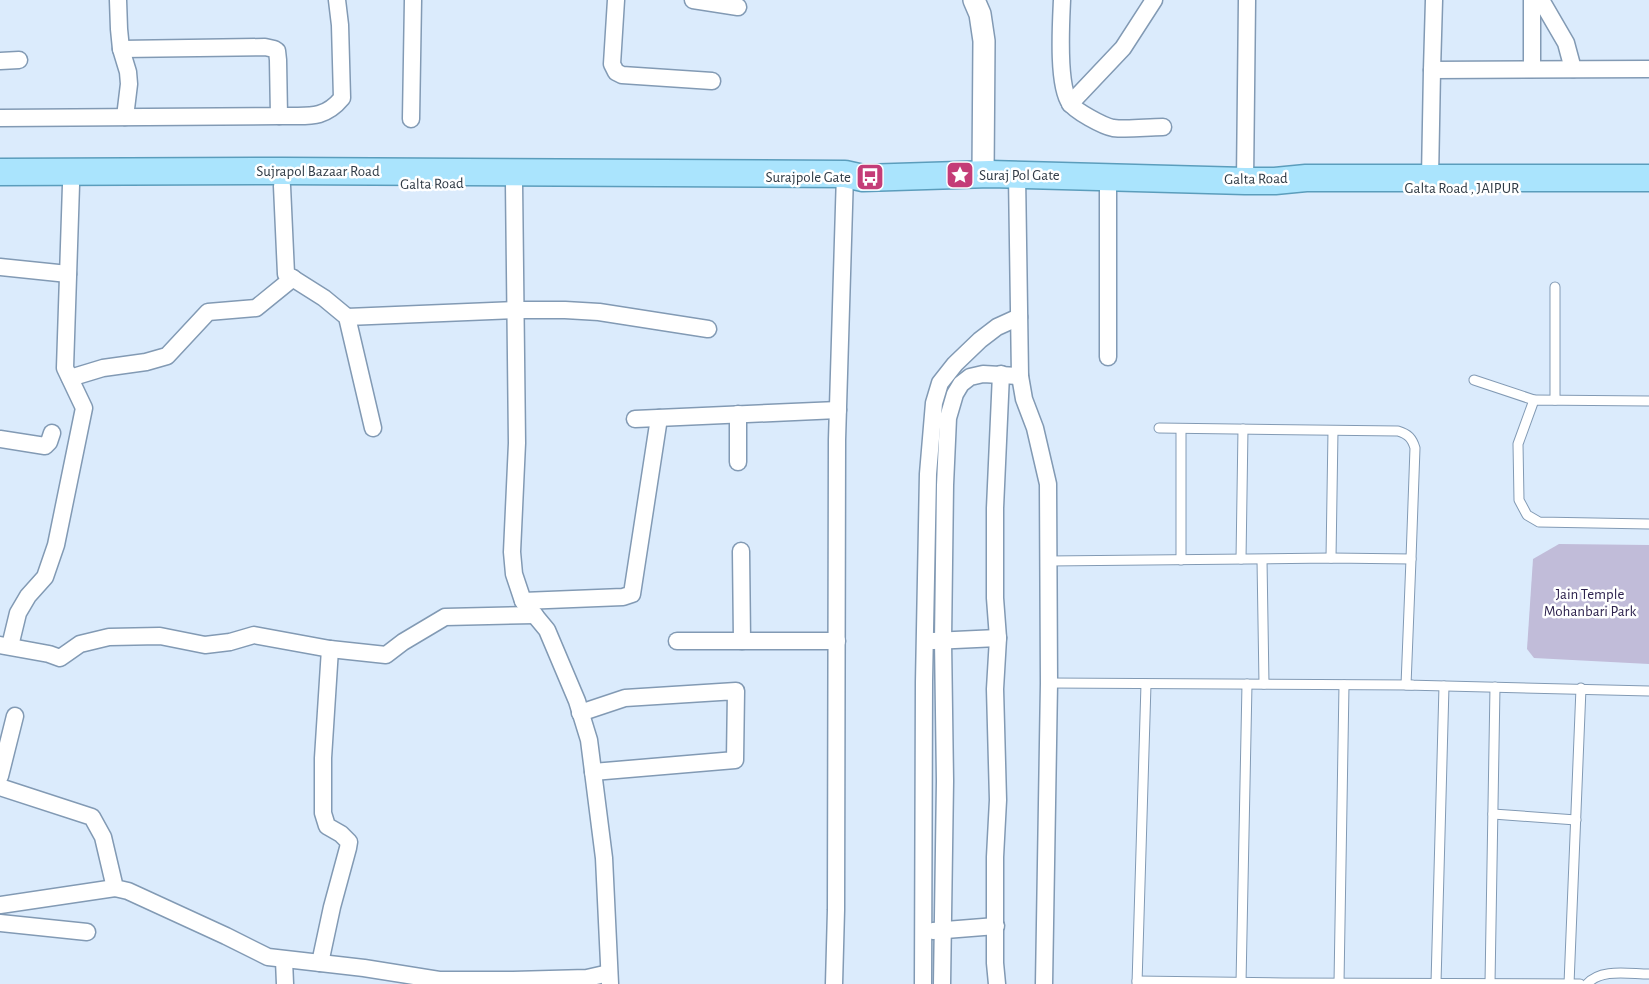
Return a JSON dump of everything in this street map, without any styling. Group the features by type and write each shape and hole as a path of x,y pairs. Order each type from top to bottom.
{"main road":[{"name":"Sujrapol Bazaar Road","path":"0,172 311,171 851,179"},
{"name":"Galta Road","path":"0,186 282,186 851,179 983,174 1245,181 1306,178 1649,178"},
{"name":"Galta Road , JAIPUR","path":"1275,181 1306,187 1649,189"}],"street":[{"path":"118,0 121,49 128,72 129,84 125,117"},
{"path":"0,118 319,115 334,109 342,98 340,25 337,0"},
{"path":"411,120 413,0"},
{"path":"616,0 612,64 616,72 622,75 712,81"},
{"path":"692,0 738,7"},
{"path":"969,0 975,0 980,14 984,41 983,174"},
{"path":"1062,0 1062,62 1064,87 1070,104 1096,122 1113,128 1163,127"},
{"path":"1070,104 1123,48 1154,0"},
{"path":"1245,181 1248,0"},
{"path":"1430,178 1434,0"},
{"path":"1532,0 1532,69"},
{"path":"1541,0 1566,43 1573,69"},
{"path":"121,49 274,48 277,51 278,60 279,116"},
{"path":"0,60 19,60"},
{"path":"1432,70 1649,69"},
{"path":"1018,175 1020,376 1024,399 1035,428 1048,484 1049,684 1044,984"},
{"path":"1108,177 1108,357"},
{"path":"834,984 838,410 851,179"},
{"path":"0,905 115,888 128,891 226,936 268,958 364,968 440,980 609,978 604,858 590,740 548,630 523,601 514,574 512,552 517,443 514,183"},
{"path":"71,185 64,368 84,408 56,545 45,577 28,596 18,613 5,646 49,654 60,658 80,644 109,637 160,636 205,645 230,642 254,635 386,656 403,642 445,617 535,615"},
{"path":"282,186 286,274 324,298 347,317 373,428"},
{"path":"0,268 68,274"},
{"path":"70,378 103,368 146,362 168,356 208,312 256,308 293,278"},
{"path":"347,317 516,310 598,312 708,329"},
{"path":"923,984 932,931 936,473 951,402 961,384 963,370 980,340 996,327 1019,317"},
{"path":"963,370 983,374 1020,376"},
{"path":"997,984 995,857 998,800 995,689 998,638 995,590 994,508 1001,374"},
{"path":"635,419 838,410"},
{"path":"738,414 738,462"},
{"path":"523,601 623,597 632,594 658,418"},
{"path":"0,439 45,446 49,442 52,433"},
{"path":"741,551 742,641"},
{"path":"934,641 998,638"},
{"path":"677,641 837,641"},
{"path":"320,963 349,842 341,834 327,826 323,813 323,758 330,648"},
{"path":"580,713 625,698 736,691 735,760 593,772"},
{"path":"0,776 15,716"},
{"path":"0,787 92,817 103,837 115,888"},
{"path":"0,923 86,932"},
{"path":"932,931 996,926"},
{"path":"932,931 942,984"},
{"path":"284,960 285,984"}],"lane":[{"path":"1555,287 1555,400"},
{"path":"1474,380 1534,400 1649,401"},
{"path":"1534,400 1518,444 1519,500 1527,515 1539,522 1649,524"},
{"path":"1159,428 1398,431 1407,434 1416,448 1406,685 1649,691"},
{"path":"1181,429 1181,560"},
{"path":"1241,558 1243,429"},
{"path":"1331,558 1333,431"},
{"path":"1049,561 1241,558 1262,560 1331,558 1411,559"},
{"path":"1262,560 1264,684"},
{"path":"1049,684 1415,685"},
{"path":"1146,684 1136,982 1580,984"},
{"path":"1241,982 1247,684"},
{"path":"1340,983 1344,685"},
{"path":"1436,983 1444,686"},
{"path":"1490,983 1495,687"},
{"path":"1569,984 1581,688"},
{"path":"1493,814 1576,820"},
{"path":"1587,984 1593,976 1602,974 1649,974"}],"green space":[{"name":"Jain Temple Mohanbari Park","path":"1559,544 1649,545 1649,664 1534,658 1527,649 1533,559"}],"place":[{"name":"Suraj Pol Gate","path":"960,175"},
{"name":"Surajpole Gate","path":"870,177"}]}
